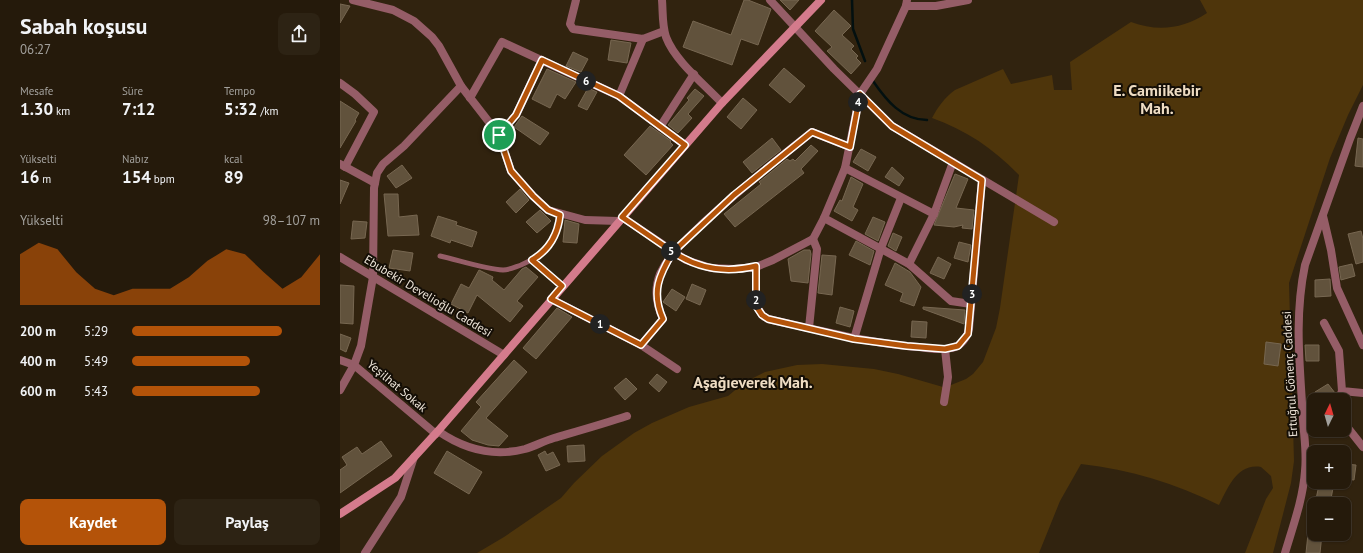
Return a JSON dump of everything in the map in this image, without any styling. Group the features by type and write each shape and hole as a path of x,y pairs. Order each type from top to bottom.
{"main road":[{"path":"794,27 816,0"},
{"path":"340,514 395,478 437,433 562,286 722,103 821,0"}],"street":[{"path":"353,0 390,9 414,22 432,37 439,46 461,86 499,135 511,171 525,188 548,210 560,215 585,220 620,219 693,264 711,268 734,269 756,266 772,260 813,238 824,218 845,168 860,94 877,69 906,3 936,6 968,0"},
{"path":"390,9 393,0"},
{"path":"576,0 570,24 574,29 644,39 664,31"},
{"path":"662,0 664,31 674,52 722,103"},
{"path":"770,0 794,27 892,126 1054,222"},
{"path":"619,96 644,39"},
{"path":"470,98 502,42 619,96 685,145"},
{"path":"499,135 516,115 542,60"},
{"path":"660,127 694,74"},
{"path":"340,83 374,112 342,166 374,183"},
{"path":"340,390 354,366 361,346 373,277 374,183 377,173 383,164 404,146 461,86"},
{"name":"Ertuğrul Gönenç Caddesi","path":"1285,553 1304,487 1306,455 1298,333 1300,299 1305,265 1363,106"},
{"path":"641,345 663,319 658,304 657,289 663,268 673,252 734,195 812,132 850,147"},
{"path":"909,264 934,214 953,162"},
{"path":"845,168 934,214"},
{"path":"756,266 756,306 762,315 768,319 854,339 945,349 958,346 965,338 969,329 982,180"},
{"path":"854,339 881,248 901,198"},
{"path":"1322,216 1331,250 1337,288 1345,309 1361,337 1363,345"},
{"path":"824,218 909,264 951,301 971,304"},
{"path":"809,328 817,249 813,238"},
{"name":"Ebubekir Develioğlu Caddesi","path":"340,257 504,355"},
{"path":"551,299 641,345 677,369"},
{"path":"1324,323 1338,351 1342,391 1363,393"},
{"path":"944,402 948,377 945,349"},
{"name":"Yeşilhat Sokak","path":"340,360 354,366 437,433 468,447 491,452 524,449 627,416"},
{"path":"1303,407 1307,407"},
{"path":"1351,432 1363,447"},
{"path":"365,553 401,496 414,457"}],"lane":[{"path":"440,256 501,270 512,269 532,260 543,252 552,242 558,229 560,215"},
{"path":"532,260 562,286"}],"shaded area":[{"path":"1200,0 1363,0 1363,85 1348,115 1330,158 1289,283 1294,461 1291,483 1273,553 1245,553 1266,499 1273,488 1271,476 1261,467 1246,469 1234,478 1219,505 1186,490 1152,478 1081,464 1060,501 1039,553 477,553 504,537 561,498 602,456 634,433 652,423 689,407 728,396 745,382 765,372 797,365 822,364 874,369 898,374 943,387 966,379 973,374 983,362 996,328 1019,175 1000,157 979,141 956,128 932,118 944,99 955,90 1003,69 1011,84 1052,75 1054,90 1072,90 1070,62 1131,22 1161,28 1180,26 1189,23 1207,13"}],"building":[{"path":"744,0 748,0 771,9 758,45 741,39 732,65 683,47 693,21 731,35"},
{"path":"780,0 799,0 790,10"},
{"path":"340,4 350,6 340,23"},
{"path":"834,10 851,26 842,35 854,46 851,49 858,56 856,58 861,63 851,74 827,51 832,47 815,31"},
{"path":"611,40 631,43 627,63 608,60"},
{"path":"573,52 588,59 581,72 566,66"},
{"path":"784,68 805,86 790,103 769,85"},
{"path":"547,69 576,82 565,99 557,94 550,108 532,99"},
{"path":"588,88 597,92 587,110 578,106"},
{"path":"695,89 704,96 688,114 692,118 678,133 668,125 689,100 687,98"},
{"path":"743,98 757,110 741,129 727,117"},
{"path":"340,101 359,113 340,148"},
{"path":"522,116 549,133 540,145 514,127"},
{"path":"650,126 671,141 670,142 673,145 646,175 624,155"},
{"path":"772,138 781,150 752,173 743,162"},
{"path":"1358,138 1363,139 1363,167 1355,166"},
{"path":"811,145 818,151 801,169 804,173 735,227 724,214 761,184 759,182 787,159 790,161 793,159 795,161"},
{"path":"861,149 876,157 868,171 853,162"},
{"path":"402,165 412,178 396,188 387,176"},
{"path":"892,167 904,178 899,186 885,177"},
{"path":"955,174 968,179 956,208 974,210 972,229 962,228 963,225 954,227 934,225"},
{"path":"851,177 863,184 853,207 858,210 852,221 834,211 840,200 842,201"},
{"path":"340,180 349,183 340,204"},
{"path":"520,189 529,200 516,213 506,202"},
{"path":"384,194 398,194 399,217 417,215 419,235 388,236"},
{"path":"540,210 551,221 537,233 526,222"},
{"path":"438,216 457,222 456,225 477,232 472,247 451,240 450,243 431,236"},
{"path":"873,217 885,222 878,241 865,234"},
{"path":"565,220 579,224 577,243 563,242"},
{"path":"353,221 367,222 365,238 351,239"},
{"path":"1361,231 1363,239 1363,262 1356,264 1348,234"},
{"path":"893,233 902,237 896,251 888,246"},
{"path":"856,241 874,251 870,265 849,255"},
{"path":"959,242 971,245 968,262 954,258"},
{"path":"393,250 413,253 410,271 389,268"},
{"path":"804,250 810,250 811,254 808,283 791,281 788,259"},
{"path":"822,255 836,256 832,295 818,293"},
{"path":"938,257 951,264 944,279 930,273"},
{"path":"895,263 910,272 921,287 914,306 900,301 903,293 885,285"},
{"path":"1352,264 1355,276 1341,280 1339,267"},
{"path":"526,267 538,277 517,301 523,306 510,322 477,295 468,313 451,304 461,284 469,288 479,270 493,277 492,280 504,290 522,269"},
{"path":"1330,279 1331,296 1315,297 1315,280"},
{"path":"692,284 706,290 700,305 686,299"},
{"path":"340,285 354,286 353,324 340,323"},
{"path":"672,289 685,297 676,311 663,302"},
{"path":"840,307 854,311 850,327 836,323"},
{"path":"923,307 965,310 964,324 923,309"},
{"path":"557,308 572,317 536,359 523,348"},
{"path":"912,321 927,322 926,338 911,337"},
{"path":"340,334 351,338 346,352 340,349"},
{"path":"1266,342 1281,344 1278,366 1264,364"},
{"path":"1305,345 1319,345 1319,361 1306,361"},
{"path":"514,360 527,372 486,418 508,436 499,446 488,445 472,440 461,431 481,407 476,402"},
{"path":"657,374 667,382 659,392 649,383"},
{"path":"626,378 637,389 625,400 614,388"},
{"path":"1328,384 1335,393 1316,393 1315,392"},
{"path":"381,441 392,456 340,493 340,470 347,465 342,457 357,447 362,454"},
{"path":"584,445 585,461 568,462 567,446"},
{"path":"447,451 482,472 469,494 434,473"},
{"path":"545,451 547,455 553,452 560,465 546,471 538,455"},
{"path":"1351,465 1356,465 1354,480 1351,480"},
{"path":"1318,489 1333,489 1331,497 1316,497"},
{"path":"1307,541 1321,541 1320,553 1306,553"}],"waterway":[{"path":"852,0 853,29 865,61"},
{"path":"873,81 889,102 902,113 910,117 927,120"}],"district":[{"name":"E. Camiikebir Mah.","path":"1157,99"},
{"name":"Aşağıeverek Mah.","path":"753,382"}],"route":[{"path":"499,135 511,171 521,184 548,210 560,215 558,229 552,242 543,252 532,260 562,286 551,299 641,345 663,319 658,304 658,282 663,268 673,252 693,264 711,268 734,269 756,266 756,306 758,311 768,319 854,339 945,349 958,346 968,334 982,180 892,126 860,94 850,147 812,132 734,195 673,252 622,217 685,145 619,96 542,60 516,115 499,135"}]}
